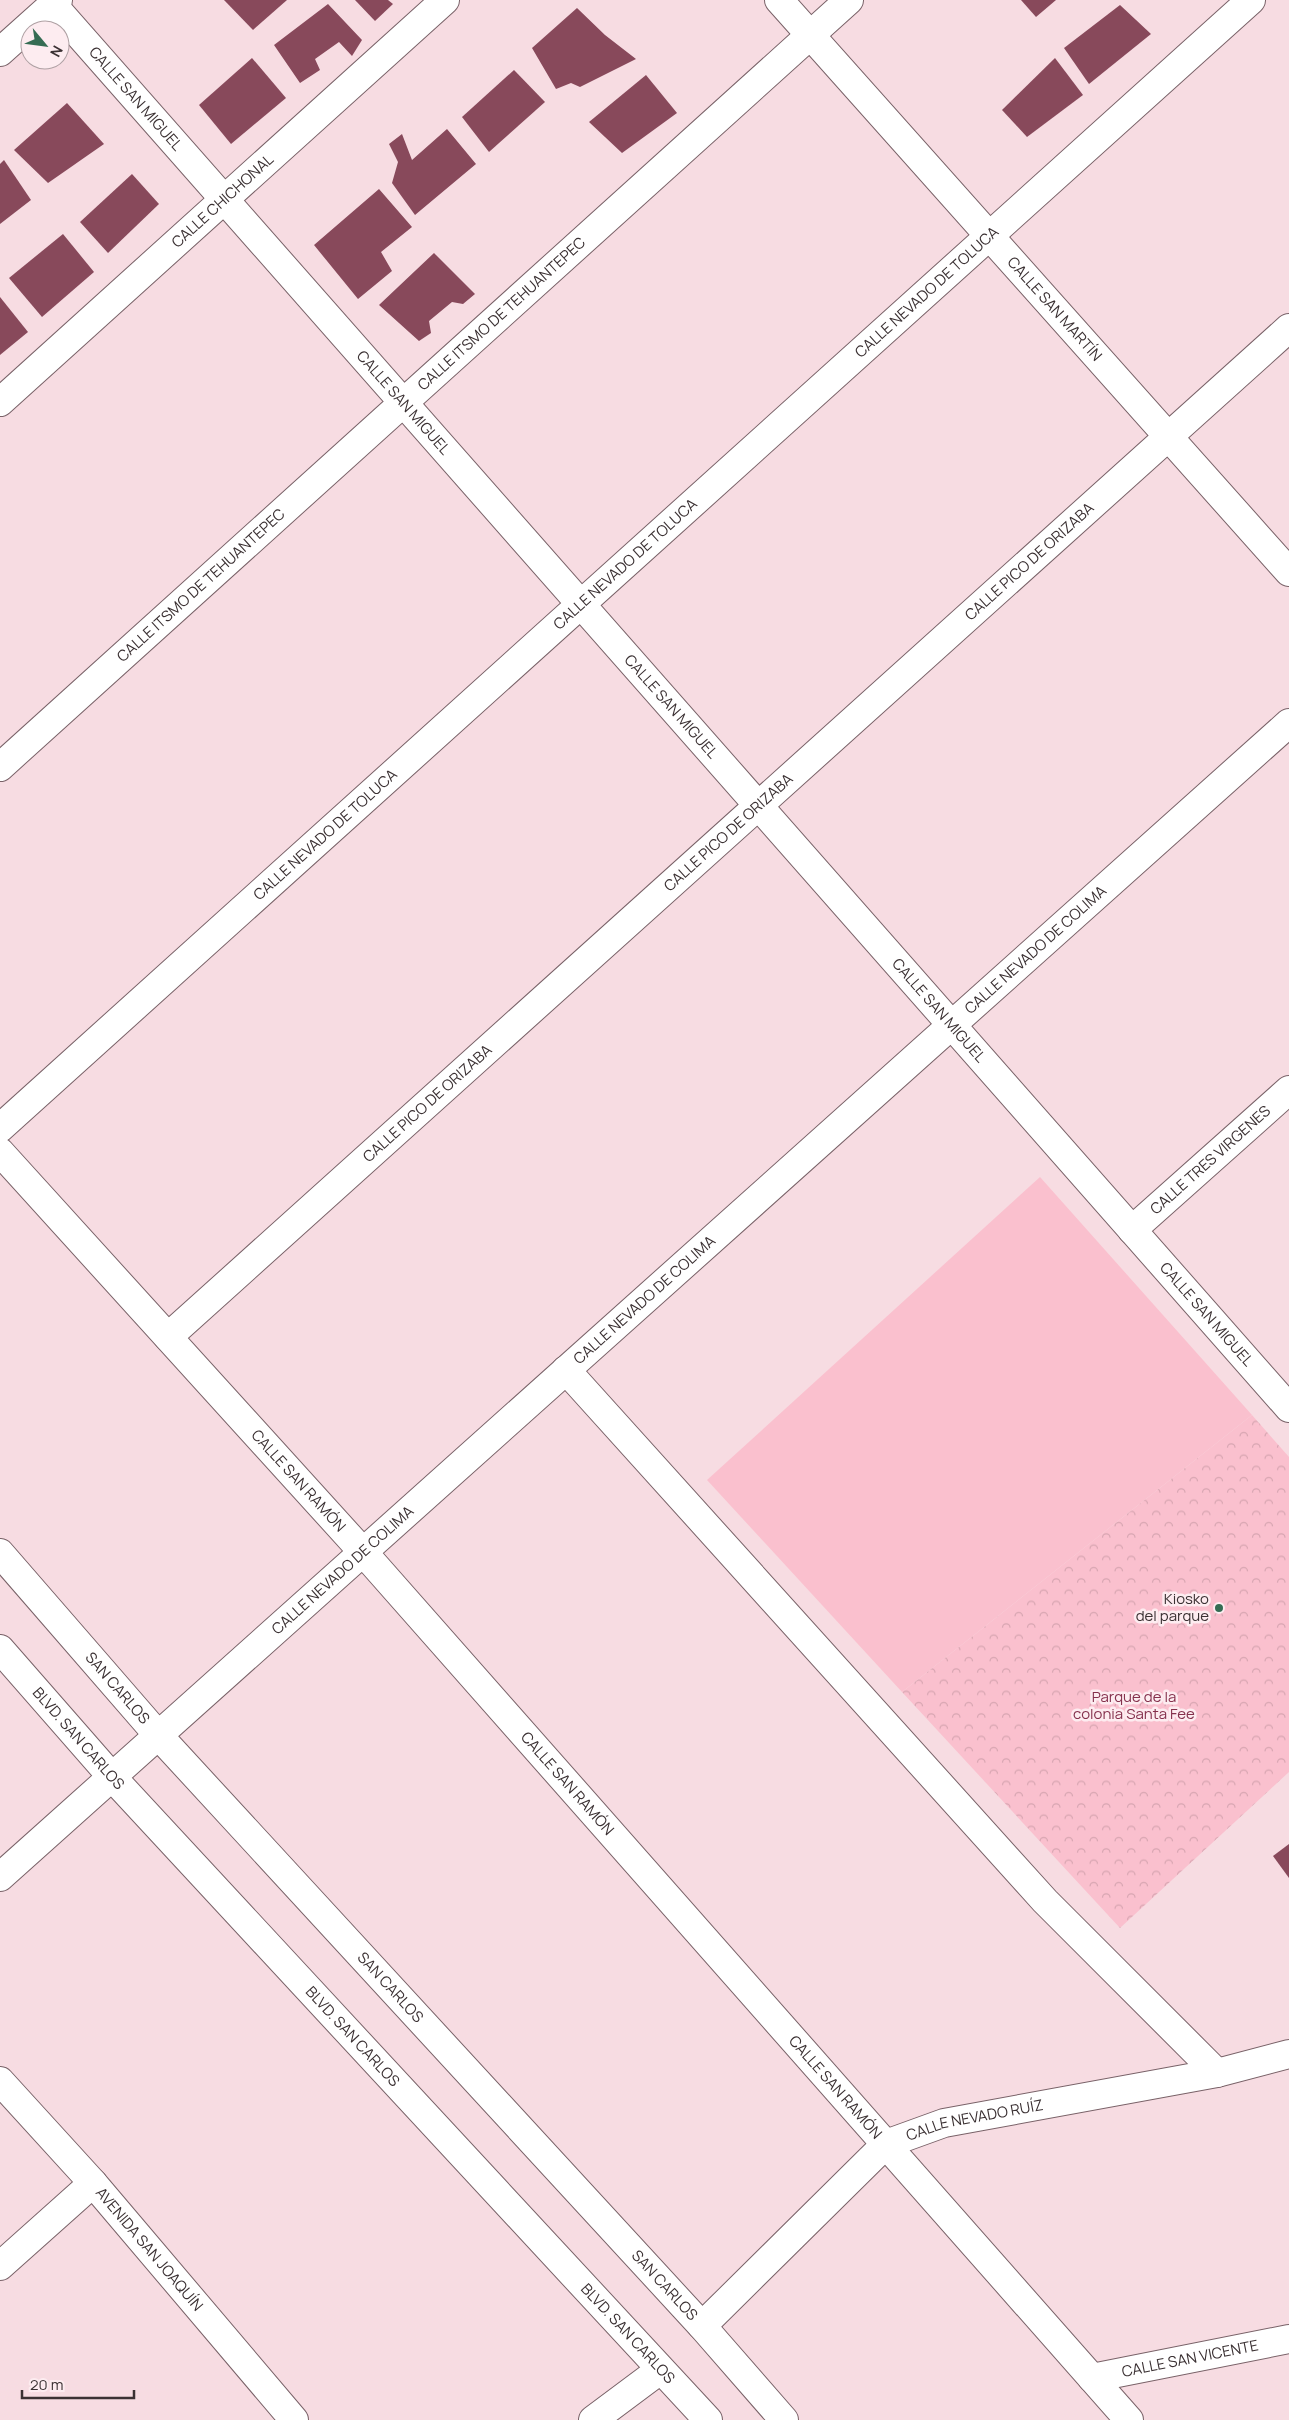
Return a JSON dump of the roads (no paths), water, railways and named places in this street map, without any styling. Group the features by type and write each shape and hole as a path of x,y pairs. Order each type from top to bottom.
{"street":[{"name":"CALLE CHICHONAL","path":"0,402 445,0"},
{"name":"CALLE SAN MARTÍN","path":"779,0 1289,572"},
{"name":"CALLE ITSMO DE TEHUANTEPEC","path":"0,767 848,0"},
{"name":"CALLE NEVADO DE TOLUCA","path":"0,1128 1251,0"},
{"name":"CALLE SAN MIGUEL","path":"56,2 224,200 1289,1408"},
{"path":"0,52 56,2"},
{"name":"CALLE PICO DE ORIZABA","path":"168,1337 1289,328"},
{"name":"CALLE NEVADO DE COLIMA","path":"0,1877 1289,723"},
{"name":"CALLE TRES VIRGENES","path":"1132,1230 1289,1090"},
{"name":"CALLE SAN RAMÓN","path":"0,1152 363,1552 1129,2420"},
{"path":"566,1370 1045,1901 1217,2073"},
{"name":"SAN CARLOS","path":"0,1553 158,1735 702,2326 784,2420"},
{"name":"BLVD. SAN CARLOS","path":"0,1649 112,1777 708,2420"},
{"name":"CALLE NEVADO RUÍZ","path":"702,2326 886,2144 944,2123 1217,2073 1289,2054"},
{"name":"AVENIDA SAN JOAQUÍN","path":"0,2081 93,2183 282,2416"},
{"path":"0,2266 93,2183"},
{"name":"CALLE SAN VICENTE","path":"1092,2378 1289,2339"},
{"path":"593,2420 660,2370"}],"place":[{"name":"Kiosko del parque","path":"1219,1608"}],"park label":[{"name":"Parque de la colonia Santa Fee","path":"1134,1706"}]}
